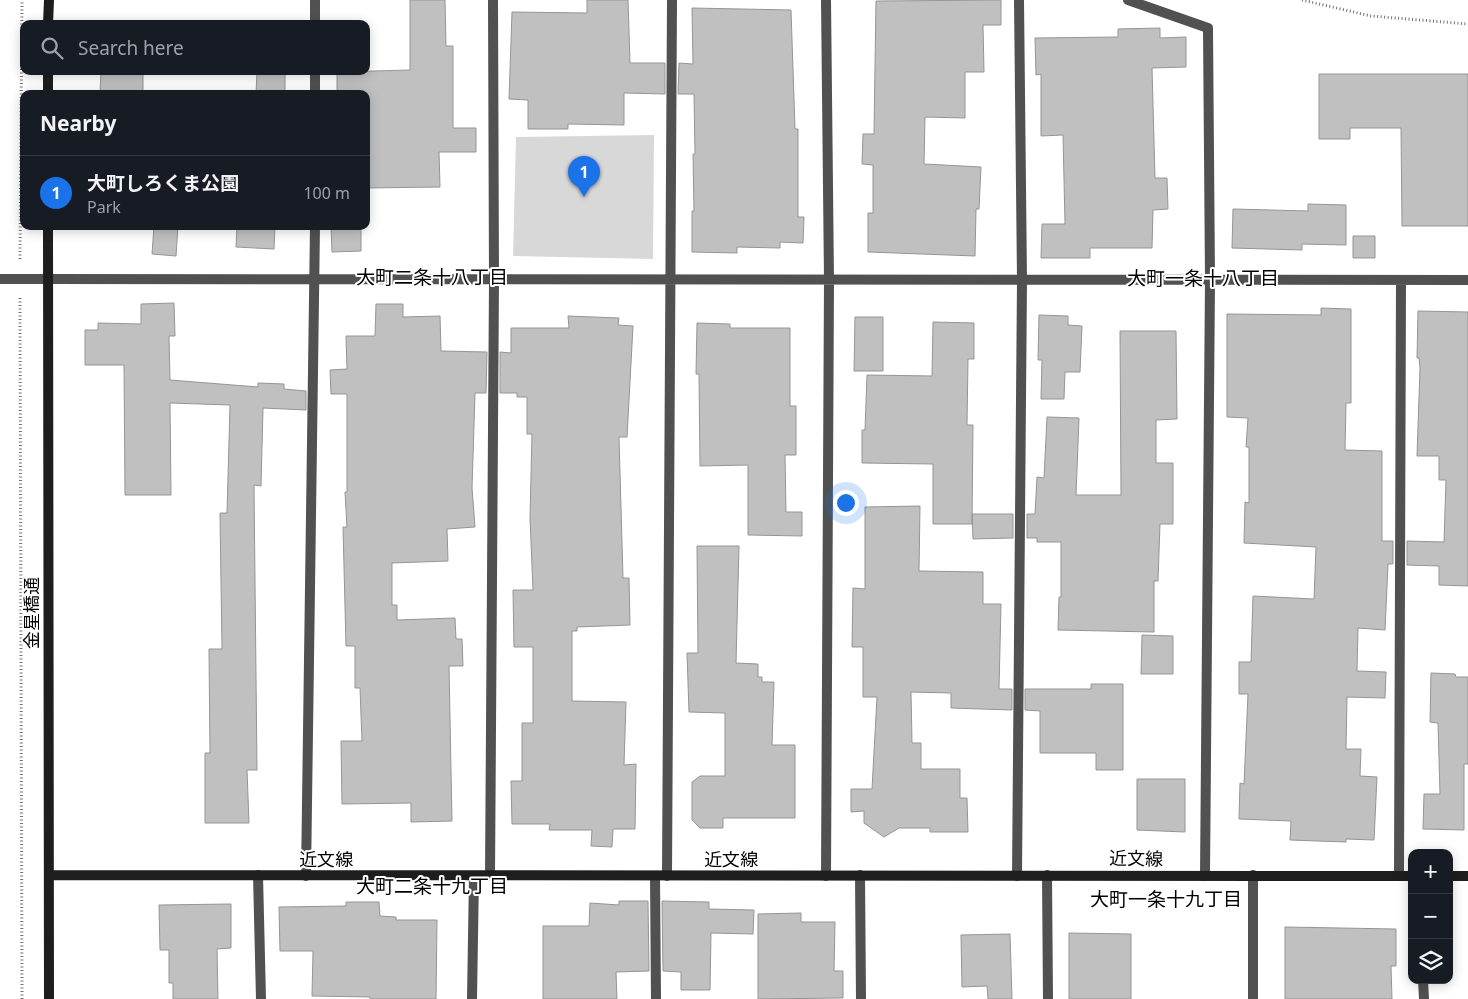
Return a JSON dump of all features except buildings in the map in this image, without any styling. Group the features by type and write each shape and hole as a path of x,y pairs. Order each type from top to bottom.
{"street":[{"path":"48,20 49,0"},
{"path":"315,0 315,20"},
{"path":"490,876 494,280 493,0"},
{"path":"666,876 672,0"},
{"path":"826,0 829,280 826,876"},
{"path":"1017,876 1022,280 1019,0"},
{"path":"1128,0 1208,28 1210,280 1205,876"},
{"path":"48,75 48,90"},
{"path":"315,75 315,90"},
{"name":"金星橋通","path":"48,230 49,999"},
{"path":"306,876 315,230"},
{"path":"0,279 1468,280"},
{"path":"1400,875 1401,280"},
{"path":"1253,874 1253,999"},
{"name":"近文線","path":"49,875 1205,876 1253,874 1408,876"},
{"path":"258,875 261,999"},
{"path":"860,875 861,999"},
{"path":"1047,875 1048,999"},
{"path":"472,999 474,876"},
{"path":"656,876 656,999"},
{"path":"1453,876 1468,876"},
{"path":"1423,984 1424,999"}],"path":[{"path":"22,0 22,20"},
{"path":"1302,0 1371,16 1468,24"},
{"path":"21,75 21,90"},
{"path":"20,230 22,999"}],"shaded area":[{"path":"654,135 653,259 513,256 516,137"}],"place":[{"name":"大町しろくま公園","path":"584,197"}],"district":[{"name":"大町二条十八丁目","path":"432,277"},
{"name":"大町一条十八丁目","path":"1203,278"},
{"name":"大町二条十九丁目","path":"432,886"},
{"name":"大町一条十九丁目","path":"1166,899"}]}
